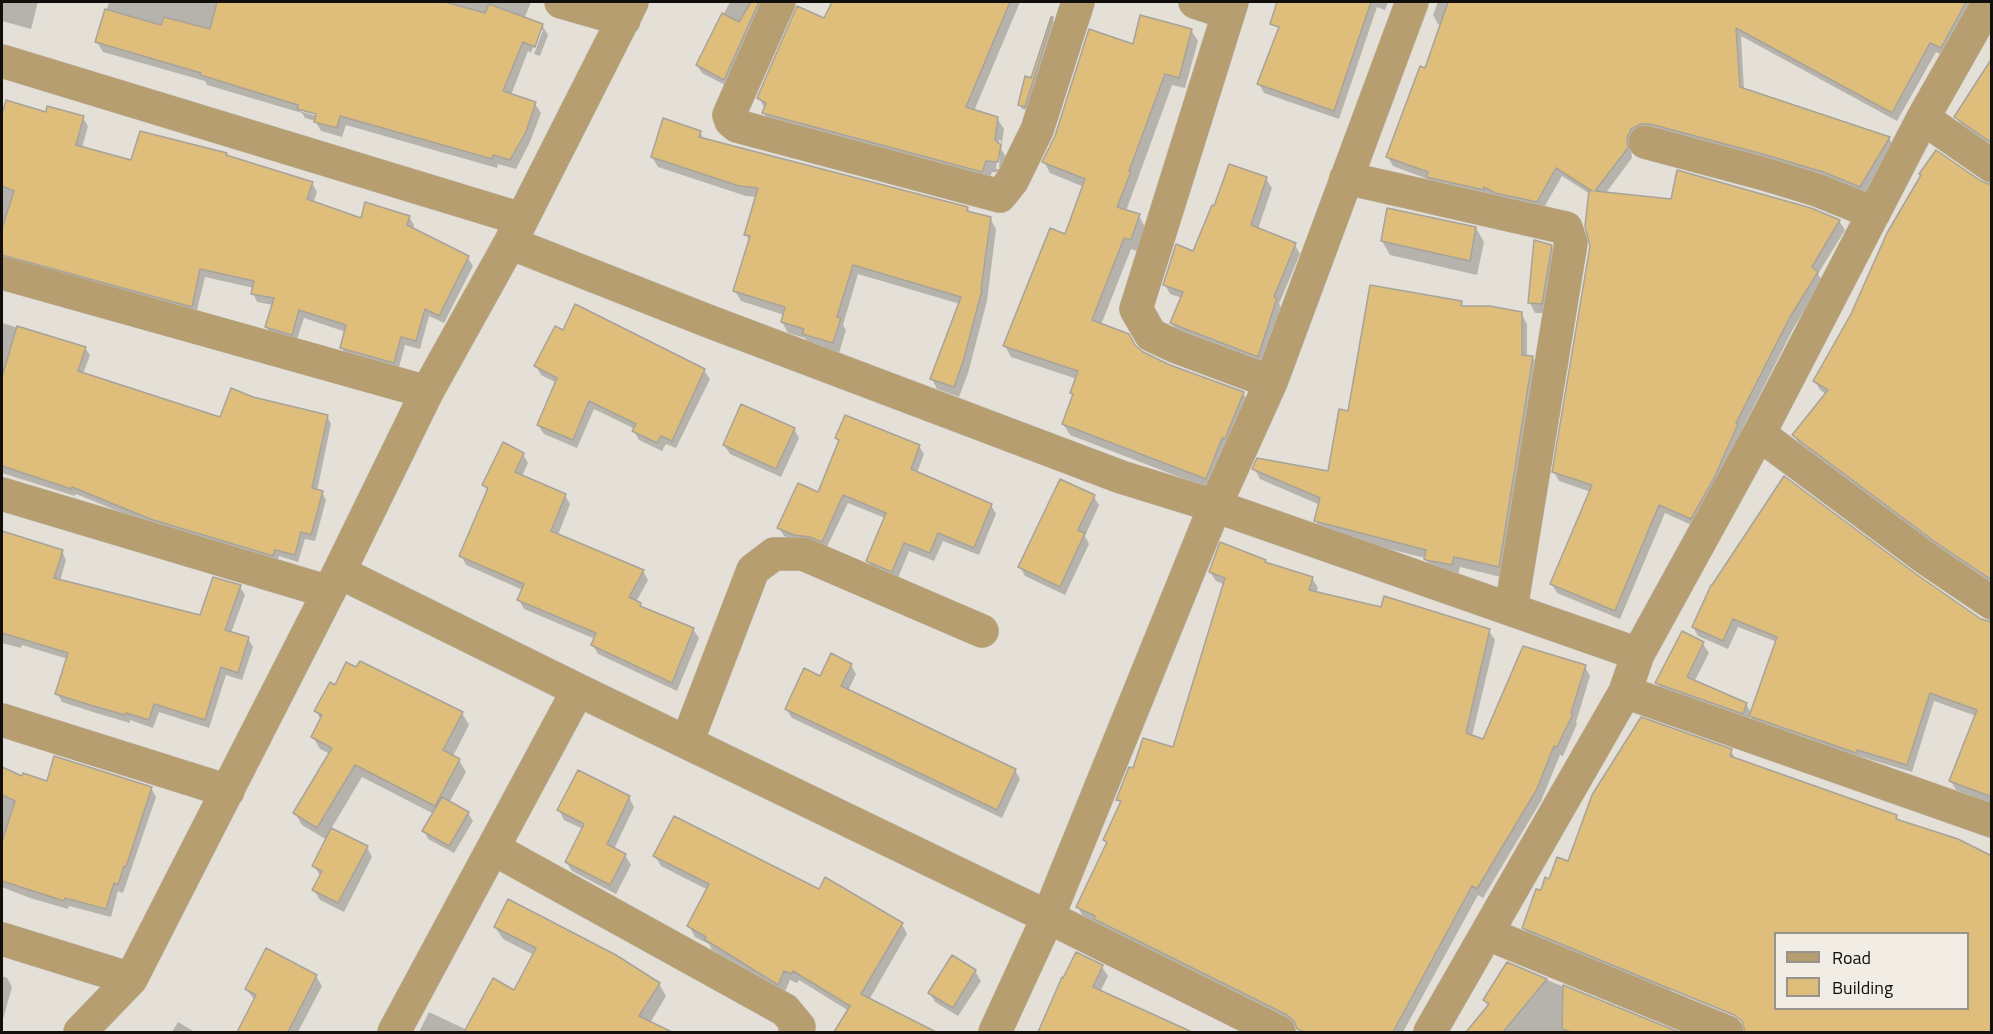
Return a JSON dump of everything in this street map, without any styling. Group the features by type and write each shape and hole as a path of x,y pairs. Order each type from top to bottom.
{"street":[{"path":"80,1032 131,979 334,582 427,392 516,231 628,11 561,2"},
{"path":"779,2 729,115 731,121 737,126 1000,196 1012,181 1036,130 1078,2"},
{"path":"1194,2 1230,8 1136,309 1151,335 1271,382"},
{"path":"995,1032 1048,917 1215,506 1271,382 1412,2"},
{"path":"1430,1032 1625,692 1638,654 1759,434 1923,118 1989,2"},
{"path":"2,61 516,231 708,321 1122,477 1215,506 1638,654"},
{"path":"1923,118 1992,166"},
{"path":"1645,142 1806,187 1874,213"},
{"path":"1346,178 1566,228 1571,243 1511,609"},
{"path":"2,273 427,392"},
{"path":"1759,434 1928,559 1992,603"},
{"path":"2,494 334,582 578,690 1048,917 1279,1032"},
{"path":"687,742 753,570 774,554 803,554 982,631"},
{"path":"394,1032 578,690"},
{"path":"1625,692 1992,821"},
{"path":"2,720 228,791"},
{"path":"494,849 785,1010 798,1027 795,1032"},
{"path":"1488,934 1727,1032"},
{"path":"2,939 131,979"}],"building":[{"path":"217,2 445,2 485,13 489,4 543,24 535,47 523,42 503,91 536,102 526,132 510,160 493,155 492,159 340,116 337,128 314,122 316,114 297,109 298,105 200,75 201,73 95,42 105,9 161,25 164,17 210,29"},
{"path":"751,2 759,2 724,80 696,65 722,13 739,22"},
{"path":"832,2 1010,2 966,107 998,117 995,140 1001,145 998,162 986,161 982,172 762,113 766,103 757,98 797,6 824,18"},
{"path":"1277,2 1371,2 1334,111 1257,84 1279,27 1270,24"},
{"path":"1448,2 1966,2 1941,48 1930,43 1892,113 1736,28 1740,87 1890,137 1860,187 1823,172 1766,155 1650,124 1641,124 1631,129 1627,138 1628,148 1595,191 1671,199 1677,170 1811,208 1840,220 1812,267 1818,272 1790,317 1736,423 1738,424 1715,476 1691,519 1659,505 1615,611 1550,584 1592,485 1552,472 1590,246 1585,226 1589,190 1592,191 1556,168 1537,202 1495,193 1484,187 1484,190 1426,177 1428,172 1386,157 1420,66 1425,68"},
{"path":"1140,15 1192,29 1179,78 1165,74 1129,171 1131,172 1117,207 1140,214 1131,240 1124,238 1092,320 1129,334 1135,345 1143,352 1170,365 1244,392 1206,479 1062,424 1073,394 1070,393 1078,371 1003,346 1050,228 1065,234 1085,179 1042,162 1055,136 1089,29 1133,44"},
{"path":"1051,17 1053,17 1025,107 1018,105 1025,76 1031,78"},
{"path":"1992,58 1992,143 1954,117"},
{"path":"6,100 46,112 47,106 84,116 76,145 131,160 140,131 227,153 226,155 313,182 307,199 361,218 365,202 410,216 407,225 469,256 439,316 425,309 416,341 401,337 394,363 340,348 346,325 299,310 292,335 265,327 274,298 251,294 254,281 200,269 192,307 2,255 2,228 14,191 2,186 2,114"},
{"path":"663,118 701,131 699,137 968,207 967,211 991,217 982,290 954,387 930,379 961,297 853,265 837,317 841,318 833,343 802,334 804,329 781,322 785,307 733,291 750,236 744,235 758,188 739,186 651,157"},
{"path":"1936,150 1981,181 1992,185 1992,580 1938,544 1792,435 1828,390 1813,381 1851,314 1887,233 1921,175 1919,174"},
{"path":"1229,164 1267,177 1251,225 1296,243 1274,297 1277,298 1258,357 1170,323 1183,292 1163,285 1176,244 1193,251 1212,205 1214,206"},
{"path":"1387,208 1476,227 1470,261 1381,241"},
{"path":"1534,240 1552,245 1542,304 1528,303"},
{"path":"1370,285 1462,301 1461,306 1490,306 1522,312 1522,355 1533,356 1499,567 1454,557 1452,565 1426,560 1424,559 1426,550 1314,521 1320,498 1252,469 1257,458 1328,471 1339,409 1348,411"},
{"path":"575,304 705,369 672,441 661,436 657,443 632,431 636,424 589,401 573,440 537,425 557,378 534,366 555,326 563,330"},
{"path":"17,326 86,347 78,371 220,417 231,388 253,397 328,415 312,488 323,491 311,535 301,532 295,555 275,550 273,556 150,519 72,487 71,489 2,466 2,377"},
{"path":"741,404 795,428 776,469 723,445"},
{"path":"845,415 920,445 911,469 992,504 974,548 938,533 930,553 904,543 892,572 866,561 886,513 843,495 822,542 777,528 798,483 818,492 839,440 835,438"},
{"path":"503,442 524,453 515,472 566,494 551,531 644,570 629,597 641,603 640,606 694,628 672,683 591,645 596,633 517,600 524,584 459,556 488,488 482,485"},
{"path":"1784,476 1916,574 1981,619 1992,622 1992,797 1949,781 1977,710 1930,693 1907,765 1857,750 1856,753 1749,716 1777,637 1733,619 1723,641 1692,627 1711,585"},
{"path":"1060,479 1095,495 1078,530 1085,533 1060,587 1018,567"},
{"path":"2,531 63,550 54,578 200,615 213,577 241,585 225,630 249,637 238,673 221,667 205,720 154,704 149,720 55,694 68,653 2,633"},
{"path":"1220,542 1266,560 1265,562 1313,577 1309,590 1381,607 1384,596 1490,629 1466,733 1483,739 1523,646 1586,665 1571,713 1573,714 1557,747 1554,746 1536,791 1477,889 1472,886 1393,1032 1305,1032 1297,1029 1294,1021 1287,1015 1094,919 1095,916 1076,907 1107,842 1103,840 1121,801 1116,800 1129,767 1133,768 1143,738 1173,747 1225,578 1209,572"},
{"path":"1682,631 1704,642 1687,677 1747,703 1743,714 1655,683"},
{"path":"831,653 852,664 841,686 1016,769 997,810 785,709 804,668 820,676"},
{"path":"360,661 463,712 443,750 460,759 435,806 355,765 317,828 293,813 332,748 311,737 322,715 314,711 330,682 335,685 346,662 356,667"},
{"path":"1641,717 1732,749 1730,756 1897,815 1896,819 1958,839 1992,856 1992,1032 1745,1032 1742,1021 1734,1015 1522,928 1536,889 1541,890 1545,877 1549,879 1557,857 1568,861 1592,795"},
{"path":"54,756 152,787 126,867 124,866 118,885 114,883 106,909 65,898 64,901 2,881 2,842 15,801 2,795 2,767 22,776 23,773 47,781"},
{"path":"578,770 630,796 607,844 626,854 610,885 565,862 584,824 557,810"},
{"path":"442,797 469,812 449,846 422,831"},
{"path":"674,816 819,889 825,877 903,923 861,994 936,1032 834,1032 850,1006 793,971 791,974 784,971 778,985 687,926 709,884 653,856"},
{"path":"331,828 368,846 338,903 312,890 322,871 312,866"},
{"path":"508,899 616,955 660,983 639,1016 672,1032 464,1032 493,978 514,990 536,948 494,927"},
{"path":"266,948 317,975 288,1032 237,1032 256,995 245,989"},
{"path":"1076,952 1103,965 1093,987 1192,1032 1038,1032 1062,977"},
{"path":"952,955 976,970 953,1008 928,993"},
{"path":"1507,962 1547,979 1503,1032 1466,1032 1489,1004 1483,1000"},
{"path":"1563,985 1679,1032 1571,1032 1562,1029"}]}
